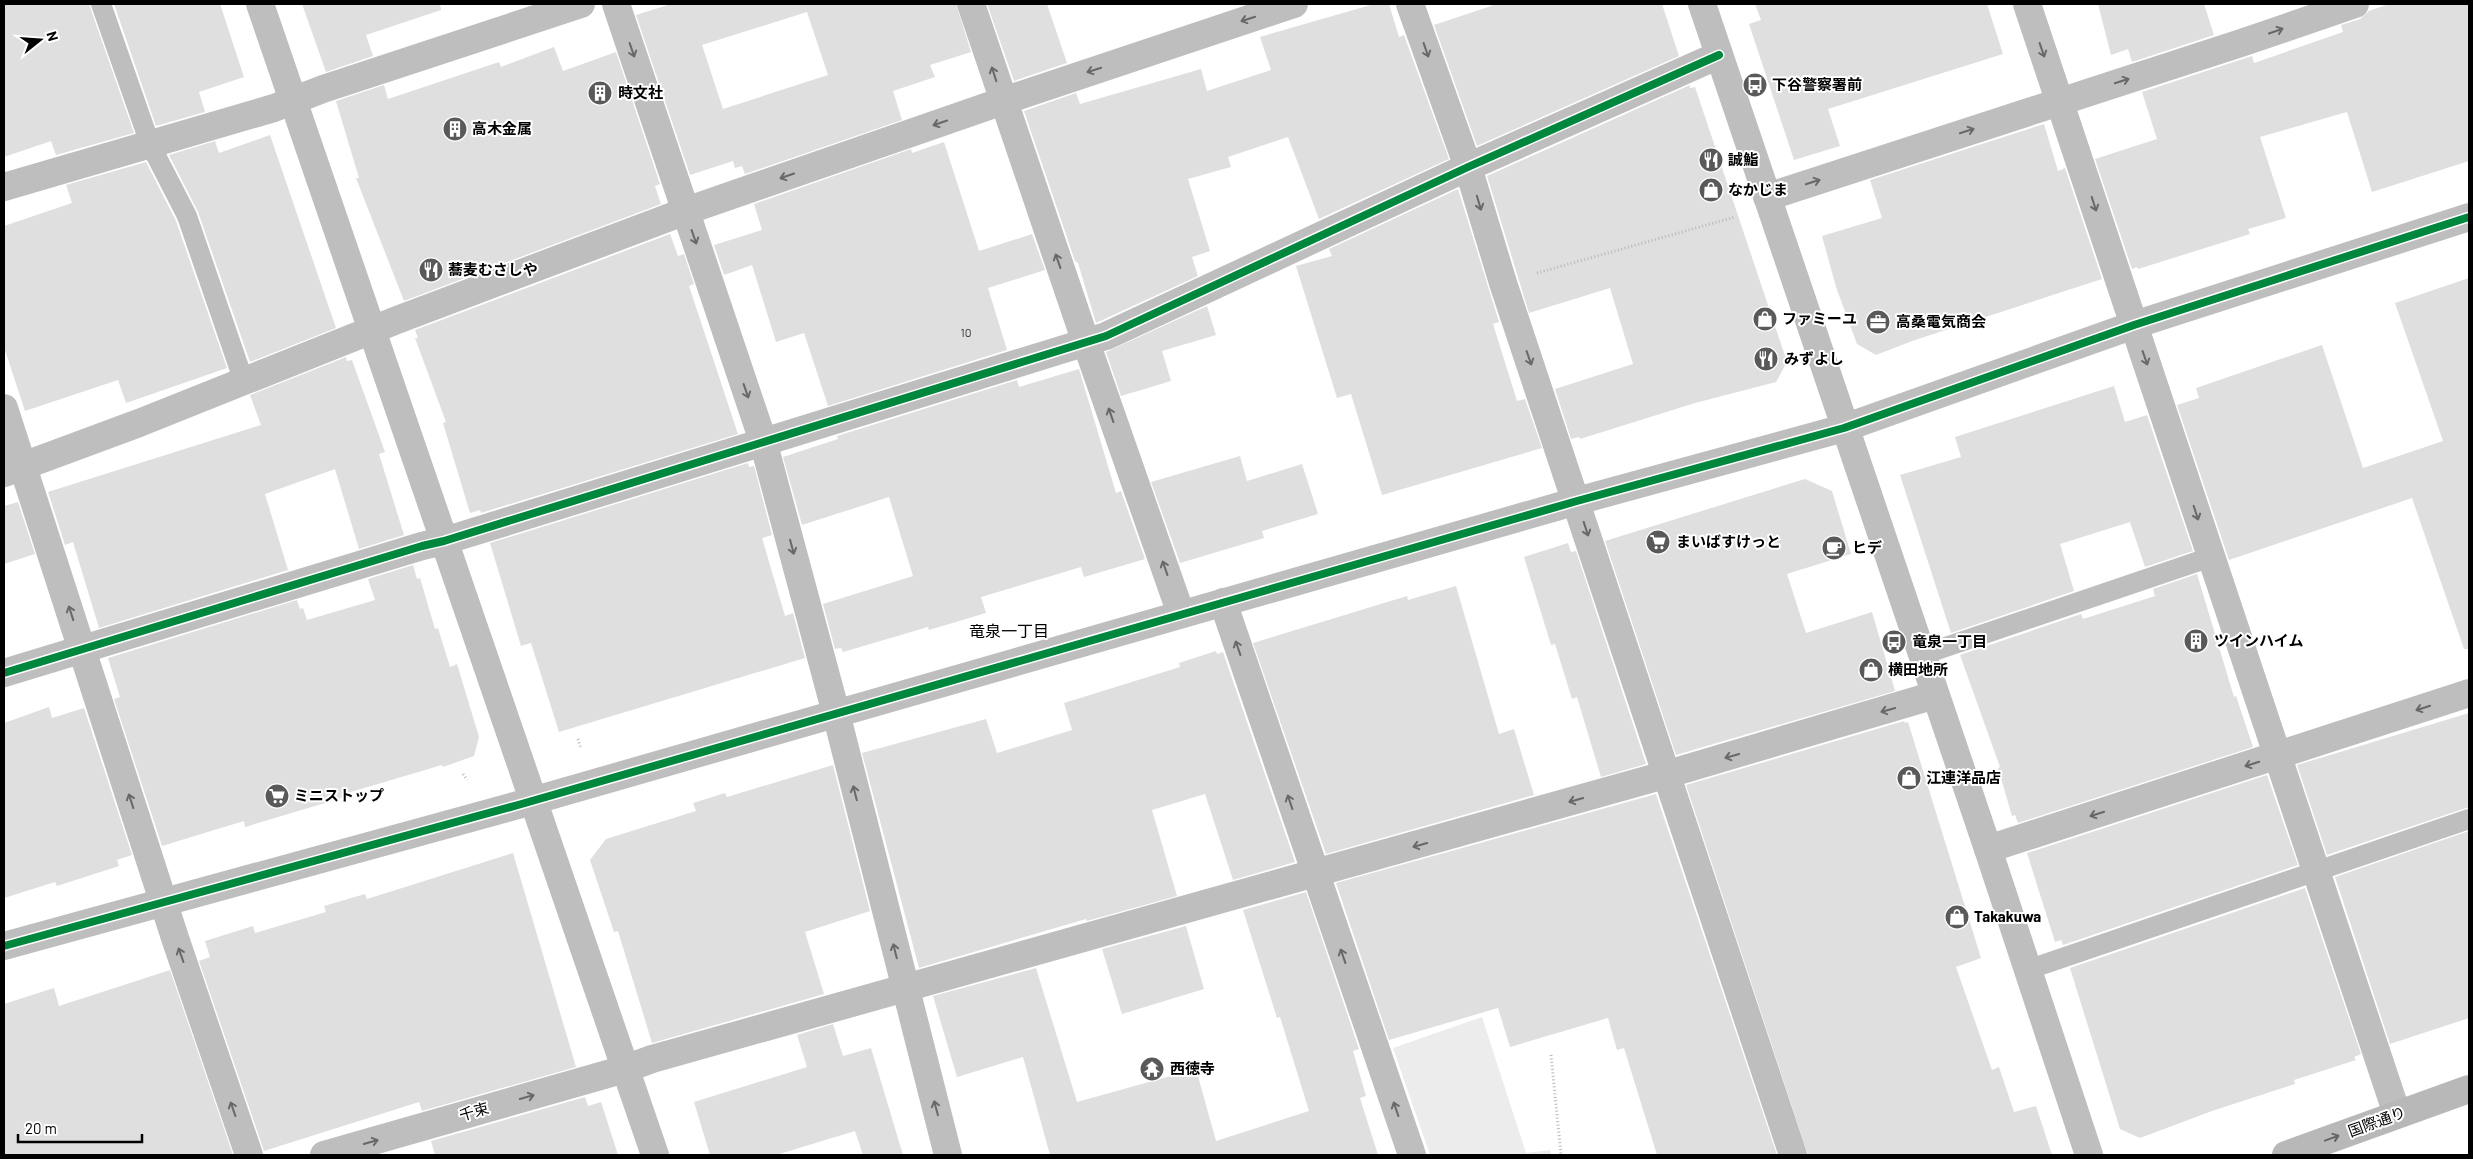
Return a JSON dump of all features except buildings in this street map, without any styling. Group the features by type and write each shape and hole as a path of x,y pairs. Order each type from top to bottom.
{"main road":[{"name":"国際通り","path":"2286,1155 2469,1089"}],"street":[{"path":"260,4 654,1155"},
{"path":"4,187 294,102 323,89 581,4"},
{"path":"616,4 763,441 836,713 948,1155"},
{"path":"971,4 1181,614"},
{"path":"13,470 139,424 397,320 686,211 1003,100 1294,4"},
{"path":"1410,4 1468,167 1503,283 1668,774 1793,1155"},
{"path":"1702,4 1988,849 2089,1155"},
{"path":"2027,4 2397,1114"},
{"path":"1768,202 2060,101 2355,4"},
{"path":"4,673 422,546 444,542 1115,332 1468,167 1719,55"},
{"path":"4,946 533,800 1577,501 1844,428 2134,325 2469,217"},
{"path":"4,408 13,470 83,648 163,901 249,1155"},
{"path":"1223,602 1412,1155"},
{"path":"1988,849 2469,693"},
{"name":"千束","path":"324,1155 625,1069 652,1059 905,990 1668,774 1935,695"}],"lane":[{"path":"101,4 150,144 187,216 244,382"},
{"path":"1922,656 2211,557"},
{"path":"2027,970 2469,819"}],"path":[{"path":"1503,283 1768,202"},
{"path":"578,739 583,754"},
{"path":"463,774 467,780"},
{"path":"1551,1055 1561,1155"}],"shaded area":[{"path":"1482,1017 1526,1153 1550,1150 1551,1155 1430,1155 1393,1048"}],"cycle path":[{"path":"4,673 422,546 444,541 1106,336 1468,167 1719,55"},
{"path":"4,946 518,805 1577,501 1844,428 2134,325 2469,217"}],"place":[{"name":"下谷警察署前","path":"1755,85"},
{"name":"時文社","path":"600,93"},
{"name":"高木金属","path":"455,129"},
{"name":"誠鮨","path":"1711,160"},
{"name":"なかじま","path":"1711,190"},
{"name":"蕎麦むさしや","path":"431,270"},
{"name":"ファミーユ","path":"1765,319"},
{"name":"高桑電気商会","path":"1878,322"},
{"name":"みずよし","path":"1766,359"},
{"name":"まいばすけっと","path":"1658,542"},
{"name":"ヒデ","path":"1834,548"},
{"name":"ツインハイム","path":"2196,641"},
{"name":"竜泉一丁目","path":"1894,642"},
{"name":"横田地所","path":"1871,670"},
{"name":"江連洋品店","path":"1909,778"},
{"name":"ミニストップ","path":"277,796"},
{"name":"Takakuwa","path":"1957,917"},
{"name":"西徳寺","path":"1152,1069"}],"district":[{"name":"竜泉一丁目","path":"1009,631"}]}
